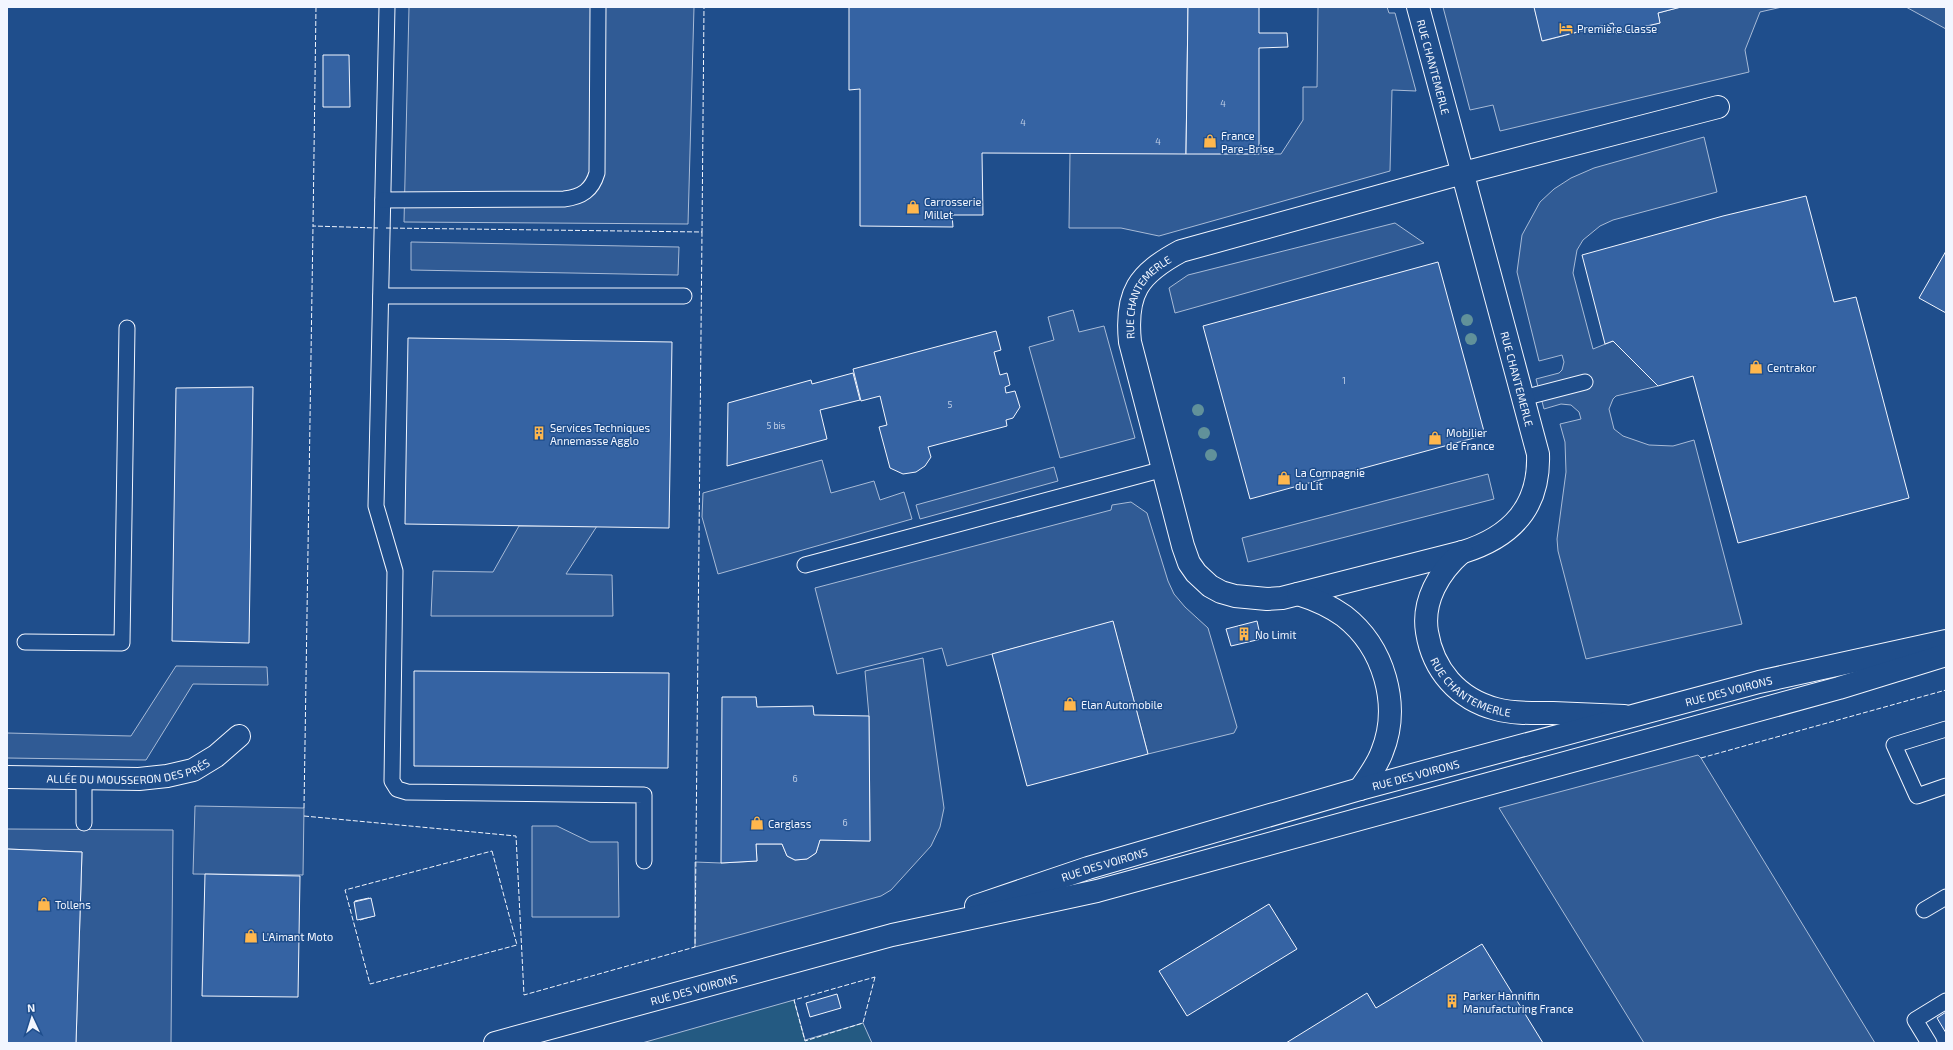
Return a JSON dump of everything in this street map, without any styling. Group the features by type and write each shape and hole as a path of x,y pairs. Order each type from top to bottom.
{"street":[{"name":"RUE CHANTEMERLE","path":"1418,7 1463,173 1524,398 1538,454 1538,482 1533,497 1524,512 1507,530 1482,546 1463,552 1298,594 1267,599 1240,597 1222,592 1202,580 1189,563 1183,546 1164,468 1130,342 1128,326 1132,299 1139,283 1149,271 1160,262 1181,251 1463,173 1718,107"},
{"name":"RUE CHANTEMERLE","path":"1463,552 1452,561 1435,585 1430,598 1426,627 1432,655 1439,668 1458,690 1476,702 1496,709 1515,712 1631,716"},
{"path":"1298,594 1330,607 1345,617 1369,642 1384,674 1390,709 1388,731 1373,771 1360,789"},
{"name":"RUE DES VOIRONS","path":"892,935 1088,868 1360,789 1795,673 1946,641"},
{"name":"RUE DES VOIRONS","path":"495,1043 892,935 1097,891 1847,686 1946,655"},
{"name":"ALLÉE DU MOUSSERON DES PRÉS","path":"7,777 139,779 167,776 193,770 216,756 239,736"}],"lane":[{"path":"387,7 376,506 395,571 392,776 394,786 397,789 407,792 644,795 644,861"},
{"path":"383,200 564,199 583,194 591,188 597,173 598,7"},
{"path":"381,296 684,296"},
{"path":"25,642 122,643 127,328"},
{"path":"1524,398 1585,382"},
{"path":"805,566 1164,468"},
{"path":"1946,729 1894,745 1917,796 1946,786"},
{"path":"84,778 84,824"},
{"path":"1924,910 1946,897"},
{"path":"1929,1043 1915,1020 1946,1001"}],"shaded area":[{"path":"409,7 694,7 688,224 404,222"},
{"path":"1318,7 1387,7 1389,13 1395,13 1416,91 1392,90 1390,171 1159,236 1121,228 1069,228 1070,153 1281,154 1303,120 1303,87 1317,87"},
{"path":"1443,7 1534,7 1543,41 1613,23 1616,33 1660,23 1658,13 1681,7 1782,7 1760,12 1745,50 1749,72 1500,131 1493,105 1470,110"},
{"path":"1906,7 1946,7 1946,29"},
{"path":"1704,137 1717,192 1613,220 1600,226 1583,240 1577,250 1573,273 1593,349 1613,341 1658,386 1616,396 1613,399 1609,409 1614,429 1623,436 1649,445 1673,446 1694,440 1742,624 1586,659 1558,551 1557,539 1566,472 1565,442 1560,424 1581,419 1579,412 1571,405 1561,404 1544,409 1536,379 1559,373 1562,370 1564,362 1562,355 1539,361 1517,272 1522,235 1540,202 1554,189 1571,178 1594,168"},
{"path":"1395,223 1424,243 1175,313 1169,288 1188,275"},
{"path":"411,242 679,247 678,275 411,270"},
{"path":"1073,310 1079,332 1104,326 1135,438 1060,458 1029,347 1054,340 1048,317"},
{"path":"822,460 831,493 874,481 880,500 904,492 912,519 718,574 702,517 703,493"},
{"path":"1054,467 1058,481 920,519 916,505"},
{"path":"1488,474 1494,499 1248,562 1242,538"},
{"path":"1131,502 1147,513 1168,581 1174,594 1185,607 1208,628 1237,727 1234,733 1148,754 1113,622 947,666 942,648 837,674 815,588 1111,510 1112,505"},
{"path":"519,526 597,526 566,574 612,575 613,616 431,616 433,571 493,572"},
{"path":"923,658 944,808 940,827 931,846 891,890 881,896 695,947 695,862 721,863 757,861 756,844 782,844 787,856 795,860 807,859 816,853 820,840 870,841 869,716 865,671"},
{"path":"176,666 267,667 268,685 193,684 146,760 7,758 7,733 131,736"},
{"path":"1698,755 1875,1043 1644,1043 1499,808"},
{"path":"195,806 304,808 303,875 193,874"},
{"path":"532,826 557,826 590,842 618,842 619,917 532,917"},
{"path":"7,829 173,830 171,1043 76,1043 82,852 7,849"},
{"path":"794,1000 805,1040 863,1023 872,1043 642,1043"}],"building":[{"path":"849,7 1188,7 1186,154 982,153 983,215 952,215 953,227 860,226 860,89 849,90"},
{"path":"1188,7 1259,7 1259,33 1287,33 1288,47 1259,48 1259,154 1186,154"},
{"name":"Première Classe","path":"1534,7 1681,7 1658,13 1660,23 1616,33 1613,23 1542,41"},
{"path":"323,55 349,55 350,107 323,107"},
{"name":"Centrakor","path":"1806,196 1834,302 1856,297 1909,498 1738,543 1693,376 1658,386 1613,341 1605,344 1582,255 1723,216"},
{"path":"1946,251 1946,313 1919,298"},
{"path":"1438,262 1485,435 1250,499 1203,326"},
{"path":"996,331 1001,350 994,352 1000,375 1007,373 1010,385 1005,387 1006,393 1015,391 1020,407 1013,418 1006,420 1007,426 928,447 931,457 925,466 916,472 903,474 890,468 879,427 887,425 880,396 861,401 853,369"},
{"name":"Services Techniques Annemasse Agglo","path":"408,338 672,342 669,528 405,524"},
{"path":"853,373 860,400 820,410 827,439 727,466 728,403 811,380 812,384"},
{"path":"253,387 249,643 172,641 176,388"},
{"name":"Elan Automobile","path":"1113,621 1148,754 1027,786 992,654"},
{"name":"No Limit","path":"1257,621 1261,639 1231,646 1226,629"},
{"path":"414,671 669,673 668,768 414,766"},
{"path":"722,697 756,697 757,707 813,706 814,715 869,716 870,841 820,840 816,853 807,859 795,860 787,856 782,844 756,844 757,861 721,863"},
{"name":"Tollens","path":"7,849 82,852 76,1043 7,1043"},
{"name":"L'Aimant Moto","path":"205,874 300,876 298,997 202,996"},
{"path":"369,898 373,916 360,920 355,901"},
{"path":"371,898 375,916 357,920 354,902"},
{"path":"1269,904 1297,949 1187,1016 1159,971"},
{"name":"Parker Hannifin Manufacturing France","path":"1482,944 1543,1043 1286,1043 1367,993 1376,1008"},
{"path":"837,994 841,1008 810,1017 806,1003"},
{"path":"1946,1012 1946,1033 1937,1018"}],"fence":[{"path":"316,7 313,226 378,228"},
{"path":"386,228 702,232 704,7"},
{"path":"304,808 313,226"},
{"path":"304,816 516,836 524,995 695,947 702,232"},
{"path":"1701,758 1946,690"},
{"path":"492,851 517,945 370,984 345,890 492,851"},
{"path":"875,977 863,1023 805,1041 794,1000 875,977"}],"place":[{"name":"Première Classe","path":"1566,28"},
{"name":"France Pare-Brise","path":"1210,141"},
{"name":"Carrosserie Millet","path":"913,207"},
{"name":"Centrakor","path":"1756,367"},
{"name":"Services Techniques Annemasse Agglo","path":"539,433"},
{"name":"Mobilier de France","path":"1435,438"},
{"name":"La Compagnie du Lit","path":"1284,478"},
{"name":"No Limit","path":"1244,634"},
{"name":"Elan Automobile","path":"1070,704"},
{"name":"Carglass","path":"757,823"},
{"name":"Tollens","path":"44,904"},
{"name":"L'Aimant Moto","path":"251,936"},
{"name":"Parker Hannifin Manufacturing France","path":"1452,1001"}]}
